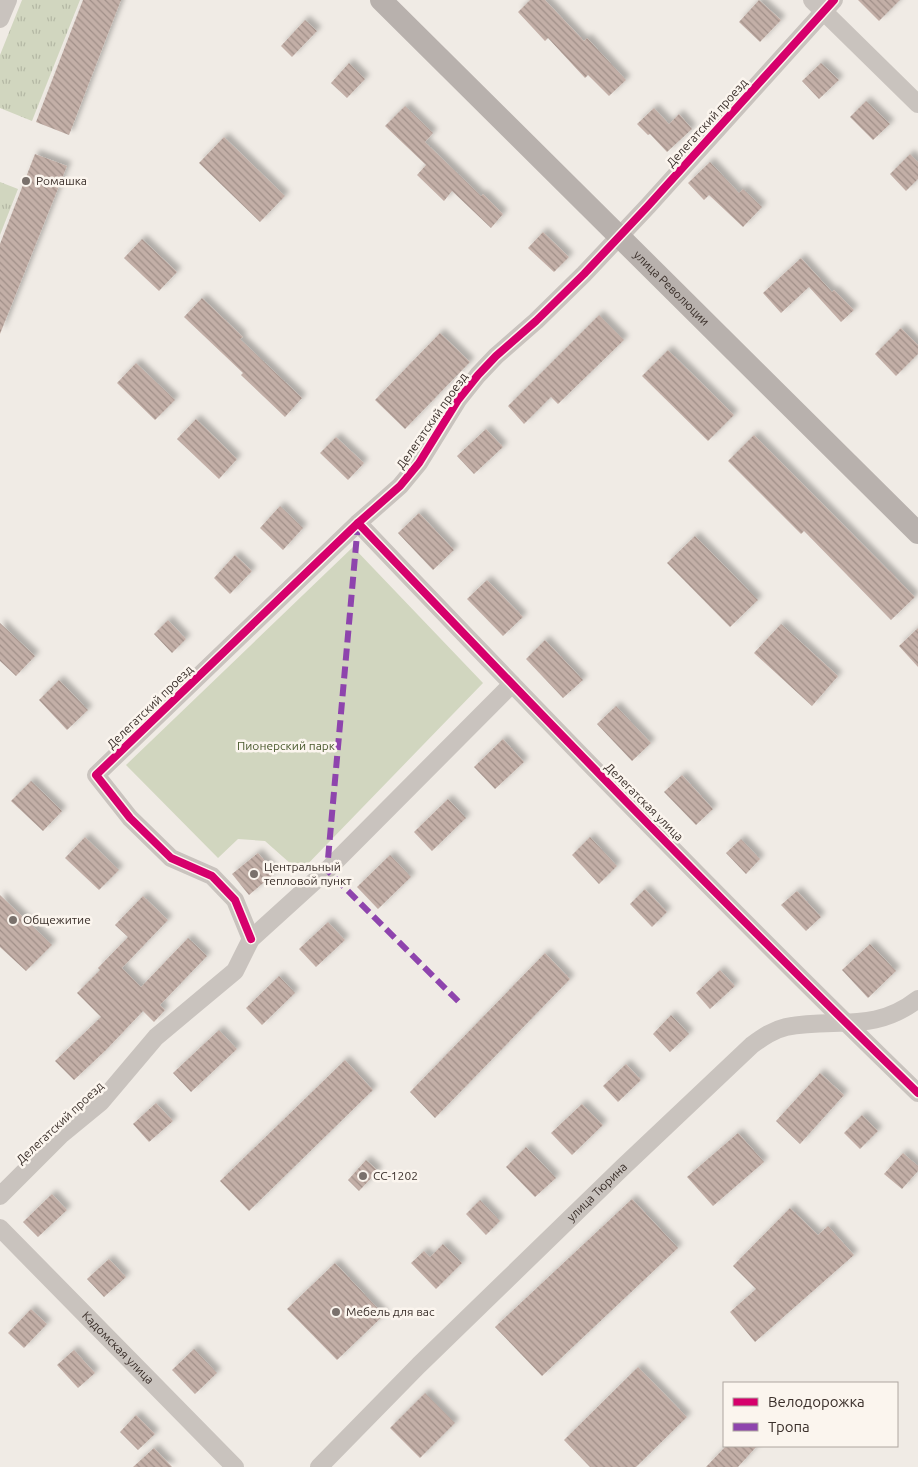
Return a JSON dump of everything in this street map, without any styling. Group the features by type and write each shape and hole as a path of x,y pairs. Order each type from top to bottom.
{"main road":[{"name":"улица Революции","path":"381,0 918,533"}],"street":[{"path":"0,18 8,0"},
{"path":"823,4 918,104"},
{"name":"Делегатский проезд","path":"251,939 235,900 212,876 171,858 130,818 96,775 358,523 400,486 419,463 458,400 478,375 584,274 620,236 823,4"},
{"name":"Делегатская улица","path":"358,523 512,684 846,1023 918,1093"},
{"name":"Делегатский проезд","path":"0,1196 62,1134 101,1102 156,1037 235,971 251,939 327,870 512,684"},
{"name":"улица Тюрина","path":"319,1467 566,1222 752,1045 769,1033 784,1028 876,1020 888,1017 918,999"},
{"name":"Кадомская улица","path":"0,1228 235,1467"}],"green space":[{"path":"22,0 80,0 32,121 0,108 0,55"},
{"path":"0,182 18,189 0,235"},
{"name":"Пионерский парк","path":"353,547 483,683 300,872 265,841 238,839 218,858 126,765"}],"building":[{"path":"83,0 121,0 69,135 36,122"},
{"path":"530,0 545,0 584,41 587,38 626,80 609,96 588,75 585,78 548,38 545,41 518,12"},
{"path":"759,0 781,20 760,42 739,22"},
{"path":"858,0 900,0 879,21"},
{"path":"305,20 317,31 292,57 281,46"},
{"path":"349,63 365,79 347,98 331,83"},
{"path":"821,63 839,80 819,99 802,81"},
{"path":"866,101 890,124 873,140 850,117"},
{"path":"405,106 433,133 425,142 481,196 483,194 503,214 491,228 452,191 444,201 417,175 426,165 385,126"},
{"path":"654,108 669,124 679,114 692,129 667,152 650,134 648,135 637,124"},
{"path":"224,137 285,196 260,222 199,163"},
{"path":"35,154 67,166 0,334 0,244"},
{"path":"910,154 918,162 918,179 906,191 890,174"},
{"path":"710,162 739,193 743,189 762,207 743,227 709,195 704,200 688,183"},
{"path":"543,232 569,257 554,272 528,248"},
{"path":"142,239 177,272 159,291 124,258"},
{"path":"801,258 832,292 834,290 854,310 841,322 809,287 781,313 763,293"},
{"path":"202,298 243,337 240,339 302,398 285,417 241,375 243,373 184,317"},
{"path":"599,315 624,340 558,404 551,397 524,424 508,406"},
{"path":"901,328 918,345 918,354 896,376 875,354"},
{"path":"440,333 470,362 405,429 375,400"},
{"path":"668,350 734,415 708,441 642,376"},
{"path":"136,363 175,400 155,420 117,383"},
{"path":"196,419 237,459 219,479 177,439"},
{"path":"486,429 503,447 474,474 457,456"},
{"path":"754,435 915,597 891,620 804,531 801,534 728,461"},
{"path":"336,437 364,463 348,480 320,453"},
{"path":"280,506 303,528 283,550 260,528"},
{"path":"419,513 454,550 433,570 398,533"},
{"path":"695,536 758,600 730,627 667,563"},
{"path":"235,555 252,571 230,594 214,578"},
{"path":"487,580 523,617 503,636 467,599"},
{"path":"168,620 186,639 172,653 154,634"},
{"path":"0,623 35,656 16,676 0,661"},
{"path":"781,624 838,676 812,706 754,653"},
{"path":"918,628 918,667 899,646"},
{"path":"545,640 583,680 563,698 526,659"},
{"path":"59,680 88,710 67,730 39,700"},
{"path":"616,706 651,743 632,761 597,724"},
{"path":"503,739 524,762 495,789 474,767"},
{"path":"682,775 713,809 696,825 664,792"},
{"path":"31,781 62,811 43,831 11,801"},
{"path":"448,799 466,818 432,851 414,832"},
{"path":"85,837 119,870 99,890 65,858"},
{"path":"590,837 617,866 599,884 572,855"},
{"path":"741,839 760,859 746,874 726,853"},
{"name":"Центральный тепловой пункт","path":"258,853 275,873 249,895 232,874"},
{"path":"390,855 411,877 378,909 357,887"},
{"path":"645,889 667,912 652,927 630,904"},
{"path":"797,891 821,917 806,931 781,905"},
{"name":"Общежитие","path":"0,895 52,945 26,971 0,947"},
{"path":"143,896 168,920 122,968 141,987 188,938 207,956 160,1005 165,1010 154,1022 143,1011 74,1080 55,1061 101,1017 77,993 100,970 98,968 128,937 115,925"},
{"path":"328,922 345,940 316,967 299,949"},
{"path":"870,944 896,971 868,998 842,970"},
{"path":"545,953 570,979 435,1118 410,1092"},
{"path":"720,970 735,986 710,1009 696,993"},
{"path":"279,976 295,993 262,1025 246,1008"},
{"path":"671,1015 689,1034 670,1052 653,1034"},
{"path":"219,1030 237,1049 191,1092 173,1073"},
{"path":"345,1060 373,1090 249,1211 220,1181"},
{"path":"626,1064 641,1080 618,1102 603,1086"},
{"path":"820,1073 844,1095 800,1144 776,1121"},
{"path":"156,1103 173,1121 149,1142 133,1124"},
{"path":"582,1104 603,1125 572,1155 551,1133"},
{"path":"862,1115 878,1131 860,1149 844,1133"},
{"path":"738,1133 764,1162 713,1206 687,1177"},
{"path":"526,1147 556,1178 535,1197 506,1167"},
{"path":"903,1153 918,1166 918,1171 902,1189 884,1174"},
{"name":"СС-1202","path":"366,1160 378,1171 359,1191 348,1180"},
{"path":"52,1194 67,1210 38,1237 23,1222"},
{"path":"632,1199 678,1248 542,1376 495,1327"},
{"path":"480,1200 500,1221 486,1235 466,1214"},
{"path":"790,1208 818,1235 828,1226 854,1255 755,1342 730,1312 756,1289 733,1266"},
{"path":"443,1244 462,1263 436,1289 411,1263 424,1251 430,1257"},
{"path":"109,1259 126,1277 104,1297 87,1279"},
{"name":"Мебель для вас","path":"335,1263 384,1315 337,1360 287,1309"},
{"path":"31,1309 47,1324 24,1348 8,1333"},
{"path":"194,1349 217,1373 195,1394 172,1370"},
{"path":"74,1350 95,1373 78,1388 57,1365"},
{"path":"638,1367 687,1417 636,1467 590,1467 564,1440"},
{"path":"425,1393 455,1423 420,1458 390,1428"},
{"path":"136,1415 155,1434 138,1450 120,1432"},
{"path":"725,1447 756,1447 738,1467 706,1467"},
{"path":"154,1448 172,1467 133,1467"}],"marked path":[{"path":"358,523 327,870 460,1003"}],"cycle path":[{"path":"251,939 235,900 212,876 171,858 130,818 96,775 358,523 400,486 419,463 458,400 478,375 584,274 834,0"},
{"path":"358,523 635,811 918,1093"}],"place":[{"name":"Ромашка","path":"26,181"},
{"name":"Центральный тепловой пункт","path":"254,874"},
{"name":"Общежитие","path":"13,920"},
{"name":"СС-1202","path":"363,1176"},
{"name":"Мебель для вас","path":"336,1312"}]}
